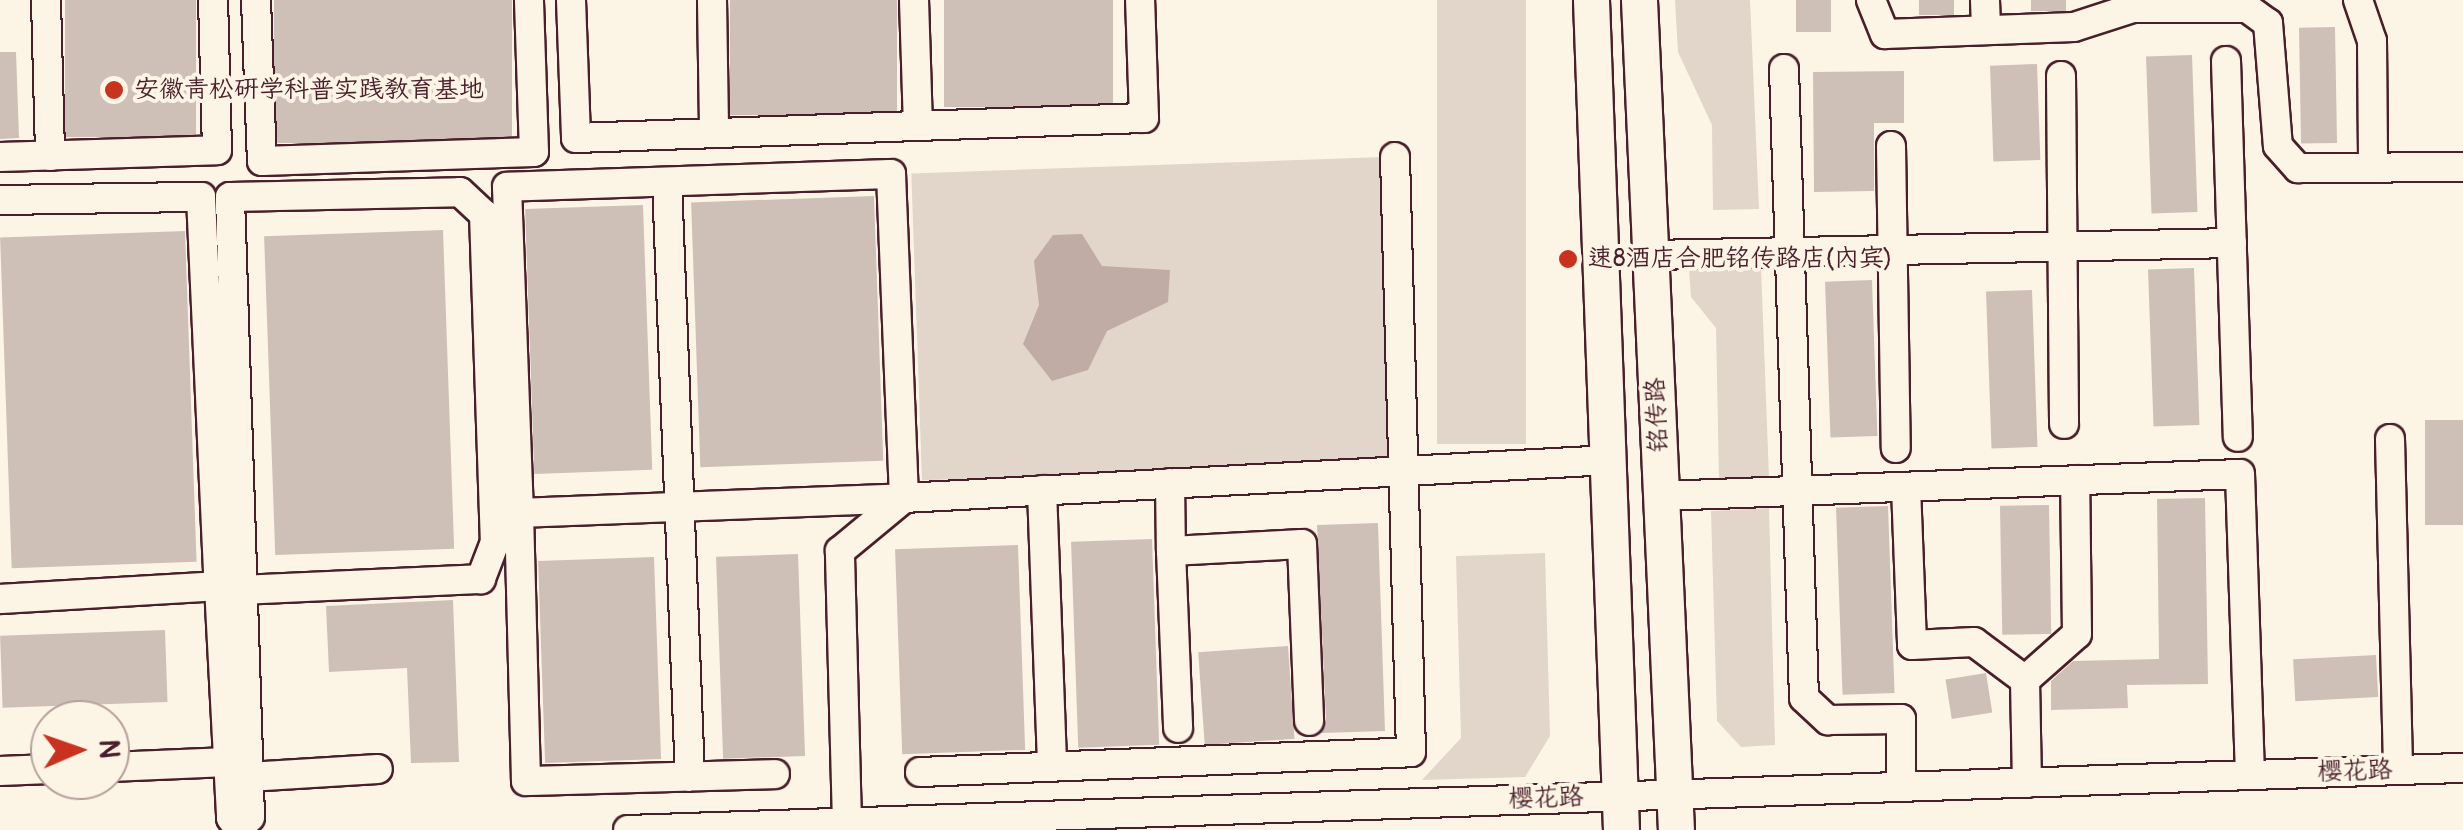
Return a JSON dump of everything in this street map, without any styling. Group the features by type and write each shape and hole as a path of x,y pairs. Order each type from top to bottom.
{"main road":[{"name":"铭传路","path":"1591,0 1611,460 1620,813"},
{"name":"铭传路","path":"1639,0 1676,830"}],"street":[{"path":"46,0 50,156"},
{"path":"0,157 218,150 213,0"},
{"path":"256,0 262,162 534,152 529,0"},
{"path":"571,0 576,138 1144,118 1140,0"},
{"path":"712,0 714,133"},
{"path":"914,0 918,126"},
{"path":"1872,0 1885,34 1986,30 2133,8 2222,4 2247,8 2268,23 2278,146 2298,168 2463,167"},
{"path":"1985,0 1986,30"},
{"path":"2358,0 2372,41 2373,168"},
{"path":"2226,61 2238,437"},
{"path":"1784,70 1804,698 1828,720 1901,719 1901,787"},
{"path":"2060,76 2064,424"},
{"path":"1892,146 1896,448"},
{"path":"920,772 1411,752 1395,157"},
{"path":"775,774 526,781 507,187 891,174 904,498"},
{"path":"667,182 690,776"},
{"path":"0,599 231,588 481,579 496,542 484,214 460,192 230,197 231,588 238,769 230,818 240,829"},
{"path":"0,200 201,197 231,588"},
{"path":"1651,255 2232,243"},
{"path":"2390,439 2398,770"},
{"path":"519,513 904,498 1611,460"},
{"path":"1662,496 2240,474 2250,776"},
{"path":"2026,783 2025,680 2076,634 2075,480"},
{"path":"1170,483 1178,728"},
{"path":"1906,486 1912,645 1974,642 2025,680"},
{"path":"1042,490 1052,766"},
{"path":"847,823 840,551 904,498"},
{"path":"1171,552 1302,544 1309,721"},
{"path":"130,767 378,769"},
{"name":"樱花路","path":"628,830 847,823 1620,813 1676,795 2463,768"},
{"path":"0,772 30,770"}],"shaded area":[{"path":"1437,0 1526,0 1526,444 1437,444"},
{"path":"1675,0 1750,0 1759,209 1713,210 1712,125 1678,52"},
{"path":"1383,157 1394,464 922,480 911,173"},
{"path":"1082,234 1102,266 1170,270 1168,302 1107,331 1088,370 1052,381 1023,344 1039,305 1034,261 1053,235"},
{"path":"1761,267 1769,478 1719,480 1716,328 1691,297 1689,270"},
{"path":"1769,508 1775,745 1741,747 1717,721 1711,511"},
{"path":"1545,553 1550,736 1525,777 1422,780 1461,738 1456,556"}],"building":[{"path":"65,0 196,0 196,137 65,137"},
{"path":"274,0 512,0 512,143 274,143"},
{"path":"730,0 897,0 897,115 730,115"},
{"path":"944,0 1113,0 1113,107 944,107"},
{"path":"1796,0 1831,0 1831,32 1796,32"},
{"path":"1919,0 1954,0 1954,15 1919,15"},
{"path":"2031,0 2066,0 2066,11 2031,11"},
{"path":"2335,27 2337,143 2301,144 2299,28"},
{"path":"0,52 16,52 19,138 0,139"},
{"path":"2192,55 2197,212 2152,214 2146,57"},
{"path":"2037,64 2040,160 1993,162 1990,66"},
{"path":"1904,71 1904,123 1874,123 1874,191 1814,192 1813,72"},
{"path":"874,196 883,461 700,467 691,202"},
{"path":"643,205 652,470 534,474 525,209"},
{"path":"443,230 454,549 275,555 264,236"},
{"path":"185,231 197,562 12,568 0,237"},
{"path":"2194,268 2199,425 2154,427 2148,270"},
{"path":"1872,280 1877,436 1830,438 1825,282"},
{"path":"2032,290 2037,447 1992,449 1986,292"},
{"path":"2425,420 2463,420 2463,525 2425,525"},
{"path":"2205,498 2208,684 2127,685 2128,708 2051,710 2051,681 2073,661 2159,659 2157,499"},
{"path":"2049,505 2051,634 2002,635 2000,506"},
{"path":"1888,506 1895,693 1843,695 1836,508"},
{"path":"1378,523 1385,731 1321,733 1326,720 1317,525"},
{"path":"1152,539 1159,745 1078,748 1071,542"},
{"path":"1018,545 1025,750 902,754 895,549"},
{"path":"798,554 805,756 723,759 716,557"},
{"path":"654,557 661,759 545,763 538,561"},
{"path":"453,600 459,762 411,763 407,668 329,672 326,606"},
{"path":"165,630 168,702 30,700 30,707 3,708 0,636"},
{"path":"1288,646 1294,739 1205,745 1198,652"},
{"path":"2376,655 2378,697 2295,701 2293,659"},
{"path":"1986,673 1992,713 1952,719 1946,679"}],"place":[{"name":"安徽青松研学科普实践教育基地","path":"114,90"},
{"name":"速8酒店合肥铭传路店(内宾)","path":"1568,259"}]}
